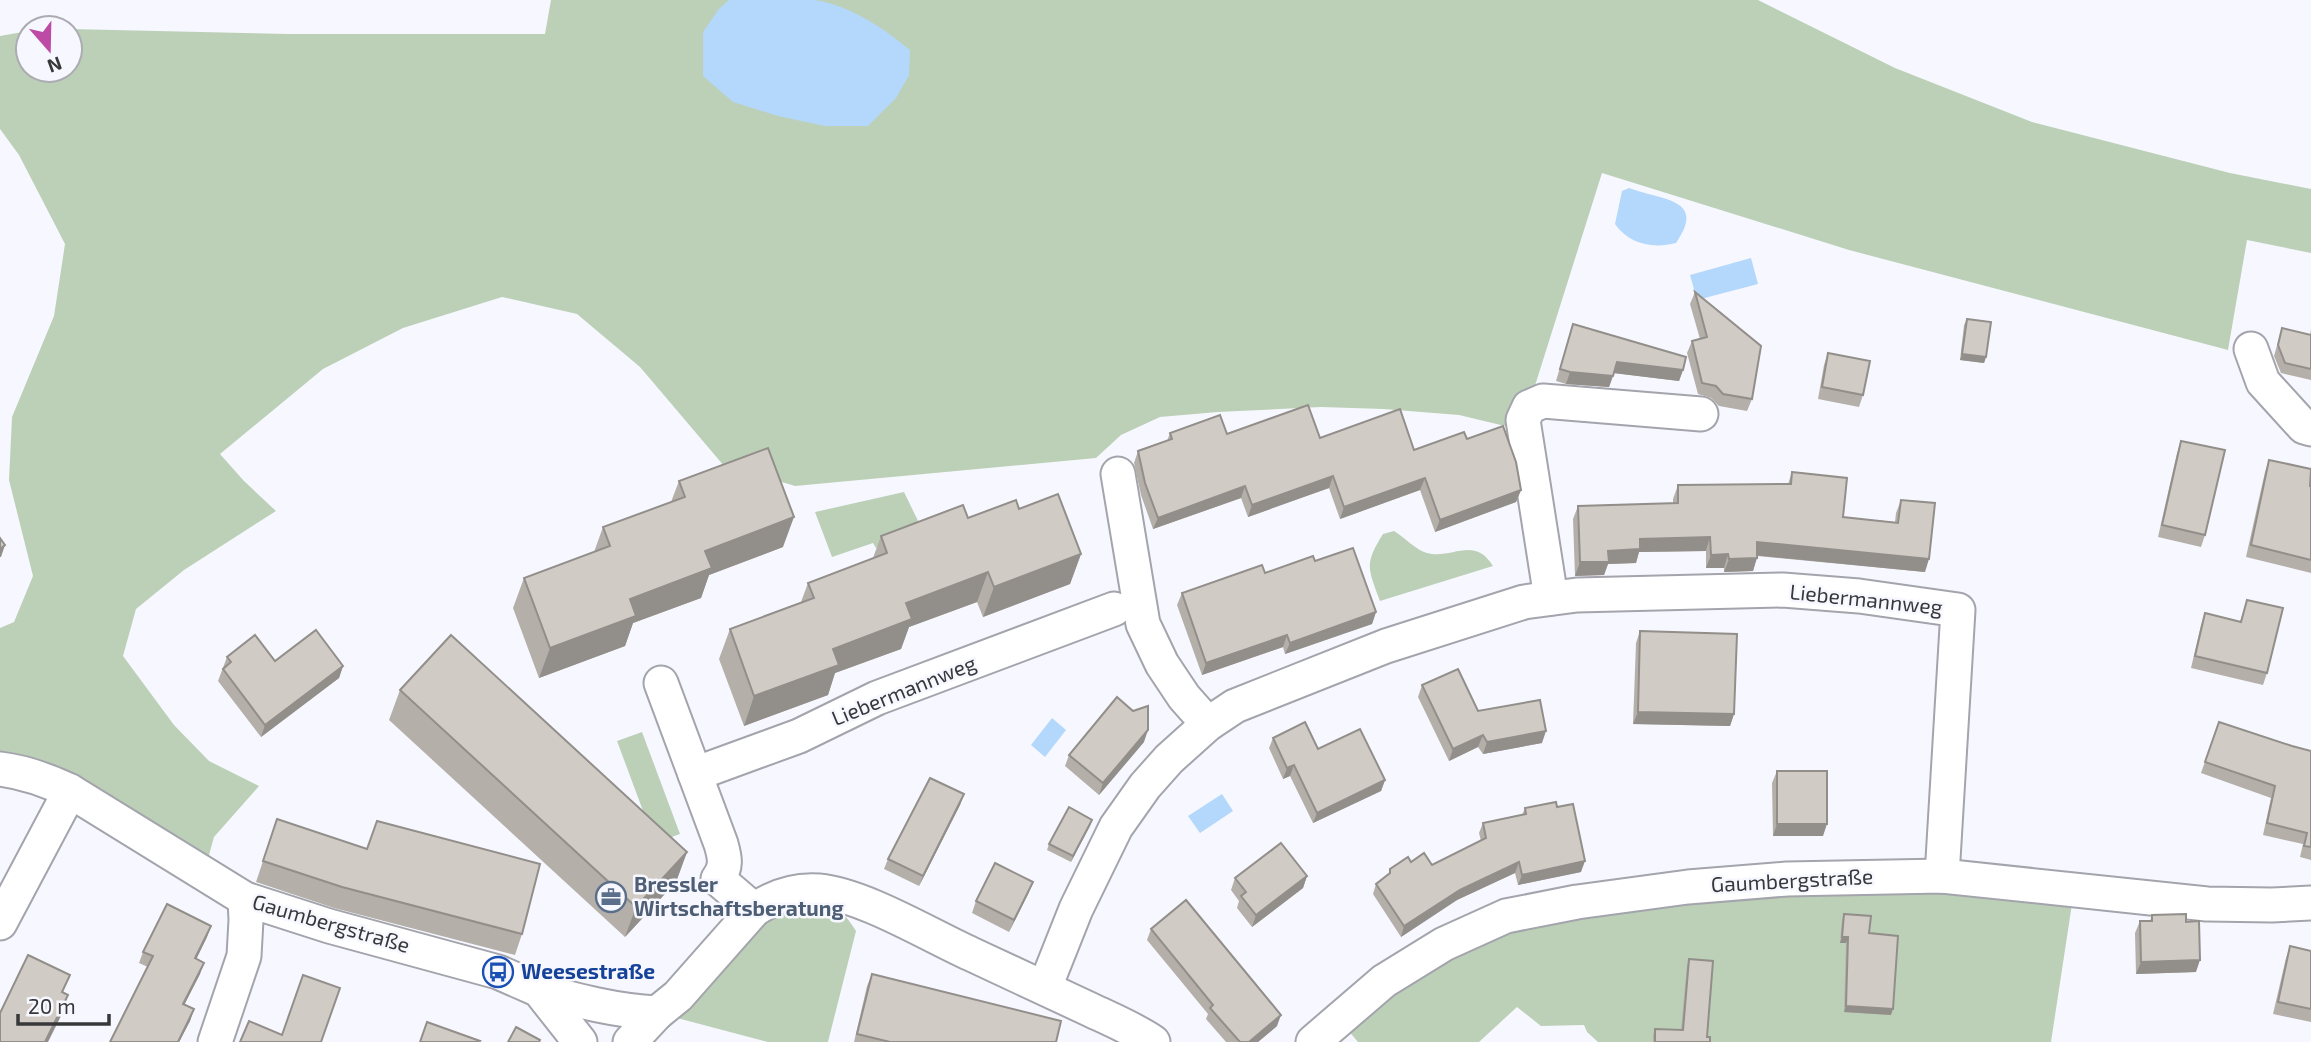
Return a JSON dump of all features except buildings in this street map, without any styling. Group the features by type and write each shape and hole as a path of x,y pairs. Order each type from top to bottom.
{"street":[{"path":"2251,349 2263,382 2304,427 2311,429"},
{"path":"1550,598 1523,420 1529,407 1543,401 1701,414"},
{"path":"1118,474 1143,624 1184,697 1209,724"},
{"name":"Liebermannweg","path":"1045,987 1076,909 1115,827 1145,786 1209,724 1235,706 1386,646 1524,602 1550,598 1783,590 1859,596 1958,610 1942,876"},
{"name":"Liebermannweg","path":"695,774 799,736 877,698 1114,609"},
{"path":"661,683 725,858 724,871 718,878 754,910"},
{"name":"Gaumbergstraße","path":"0,769 46,779 70,791 245,899 340,929 498,972 538,990 580,1042"},
{"path":"0,923 70,791"},
{"name":"Gaumbergstraße","path":"1313,1042 1384,981 1444,944 1506,916 1577,902 1701,886 1787,879 1942,876 2207,904 2311,903"},
{"path":"630,1042 657,1013 678,996 754,910 766,902 801,891 835,894 888,915 1045,987 1153,1042"},
{"path":"215,1042 244,956 245,899"},
{"path":"538,990 584,1003 657,1013"}],"green space":[{"path":"551,0 1758,0 1895,68 2032,122 2230,173 2311,189 2311,253 2247,240 2228,350 1849,250 1602,173 1533,392 1509,427 1459,415 1383,409 1321,407 1218,412 1160,417 1121,435 1096,458 795,486 765,477 730,473 640,367 577,314 502,297 403,328 323,369 220,454 276,511 184,570 136,609 123,656 174,725 209,761 259,786 214,837 206,866 0,765 0,628 14,622 33,576 9,480 12,417 54,316 65,244 19,155 0,129 0,36 14,34 14,84 84,84 84,29 288,34 545,34"},
{"path":"904,492 922,529 876,548 873,543 832,557 815,512"},
{"path":"1394,531 1427,553 1445,554 1470,550 1486,557 1493,566 1380,601 1371,573 1371,560 1383,534"},
{"path":"642,732 680,834 655,843 617,741"},
{"path":"1940,891 2072,904 2051,1042 1598,1042 1587,1032 1584,1025 1541,1026 1517,1007 1479,1042 1358,1042 1347,1029 1396,991 1458,953 1512,929 1663,904 1825,892"},
{"path":"799,905 833,907 844,915 856,931 828,1042 768,1042 677,1018 748,934 776,913"}],"water":[{"path":"729,0 815,0 841,7 878,26 910,50 909,75 896,98 868,126 825,126 778,116 733,102 703,76 703,32"},
{"path":"1629,188 1666,199 1683,209 1687,217 1676,243 1642,243 1627,236 1615,224 1622,191"},
{"path":"1751,258 1758,284 1697,300 1690,275"},
{"path":"1052,718 1066,730 1045,757 1031,745"},
{"path":"1222,794 1233,811 1200,833 1188,816"}],"place":[{"name":"Bressler Wirtschaftsberatung","path":"611,897"},
{"name":"Weesestraße","path":"498,972"}]}
